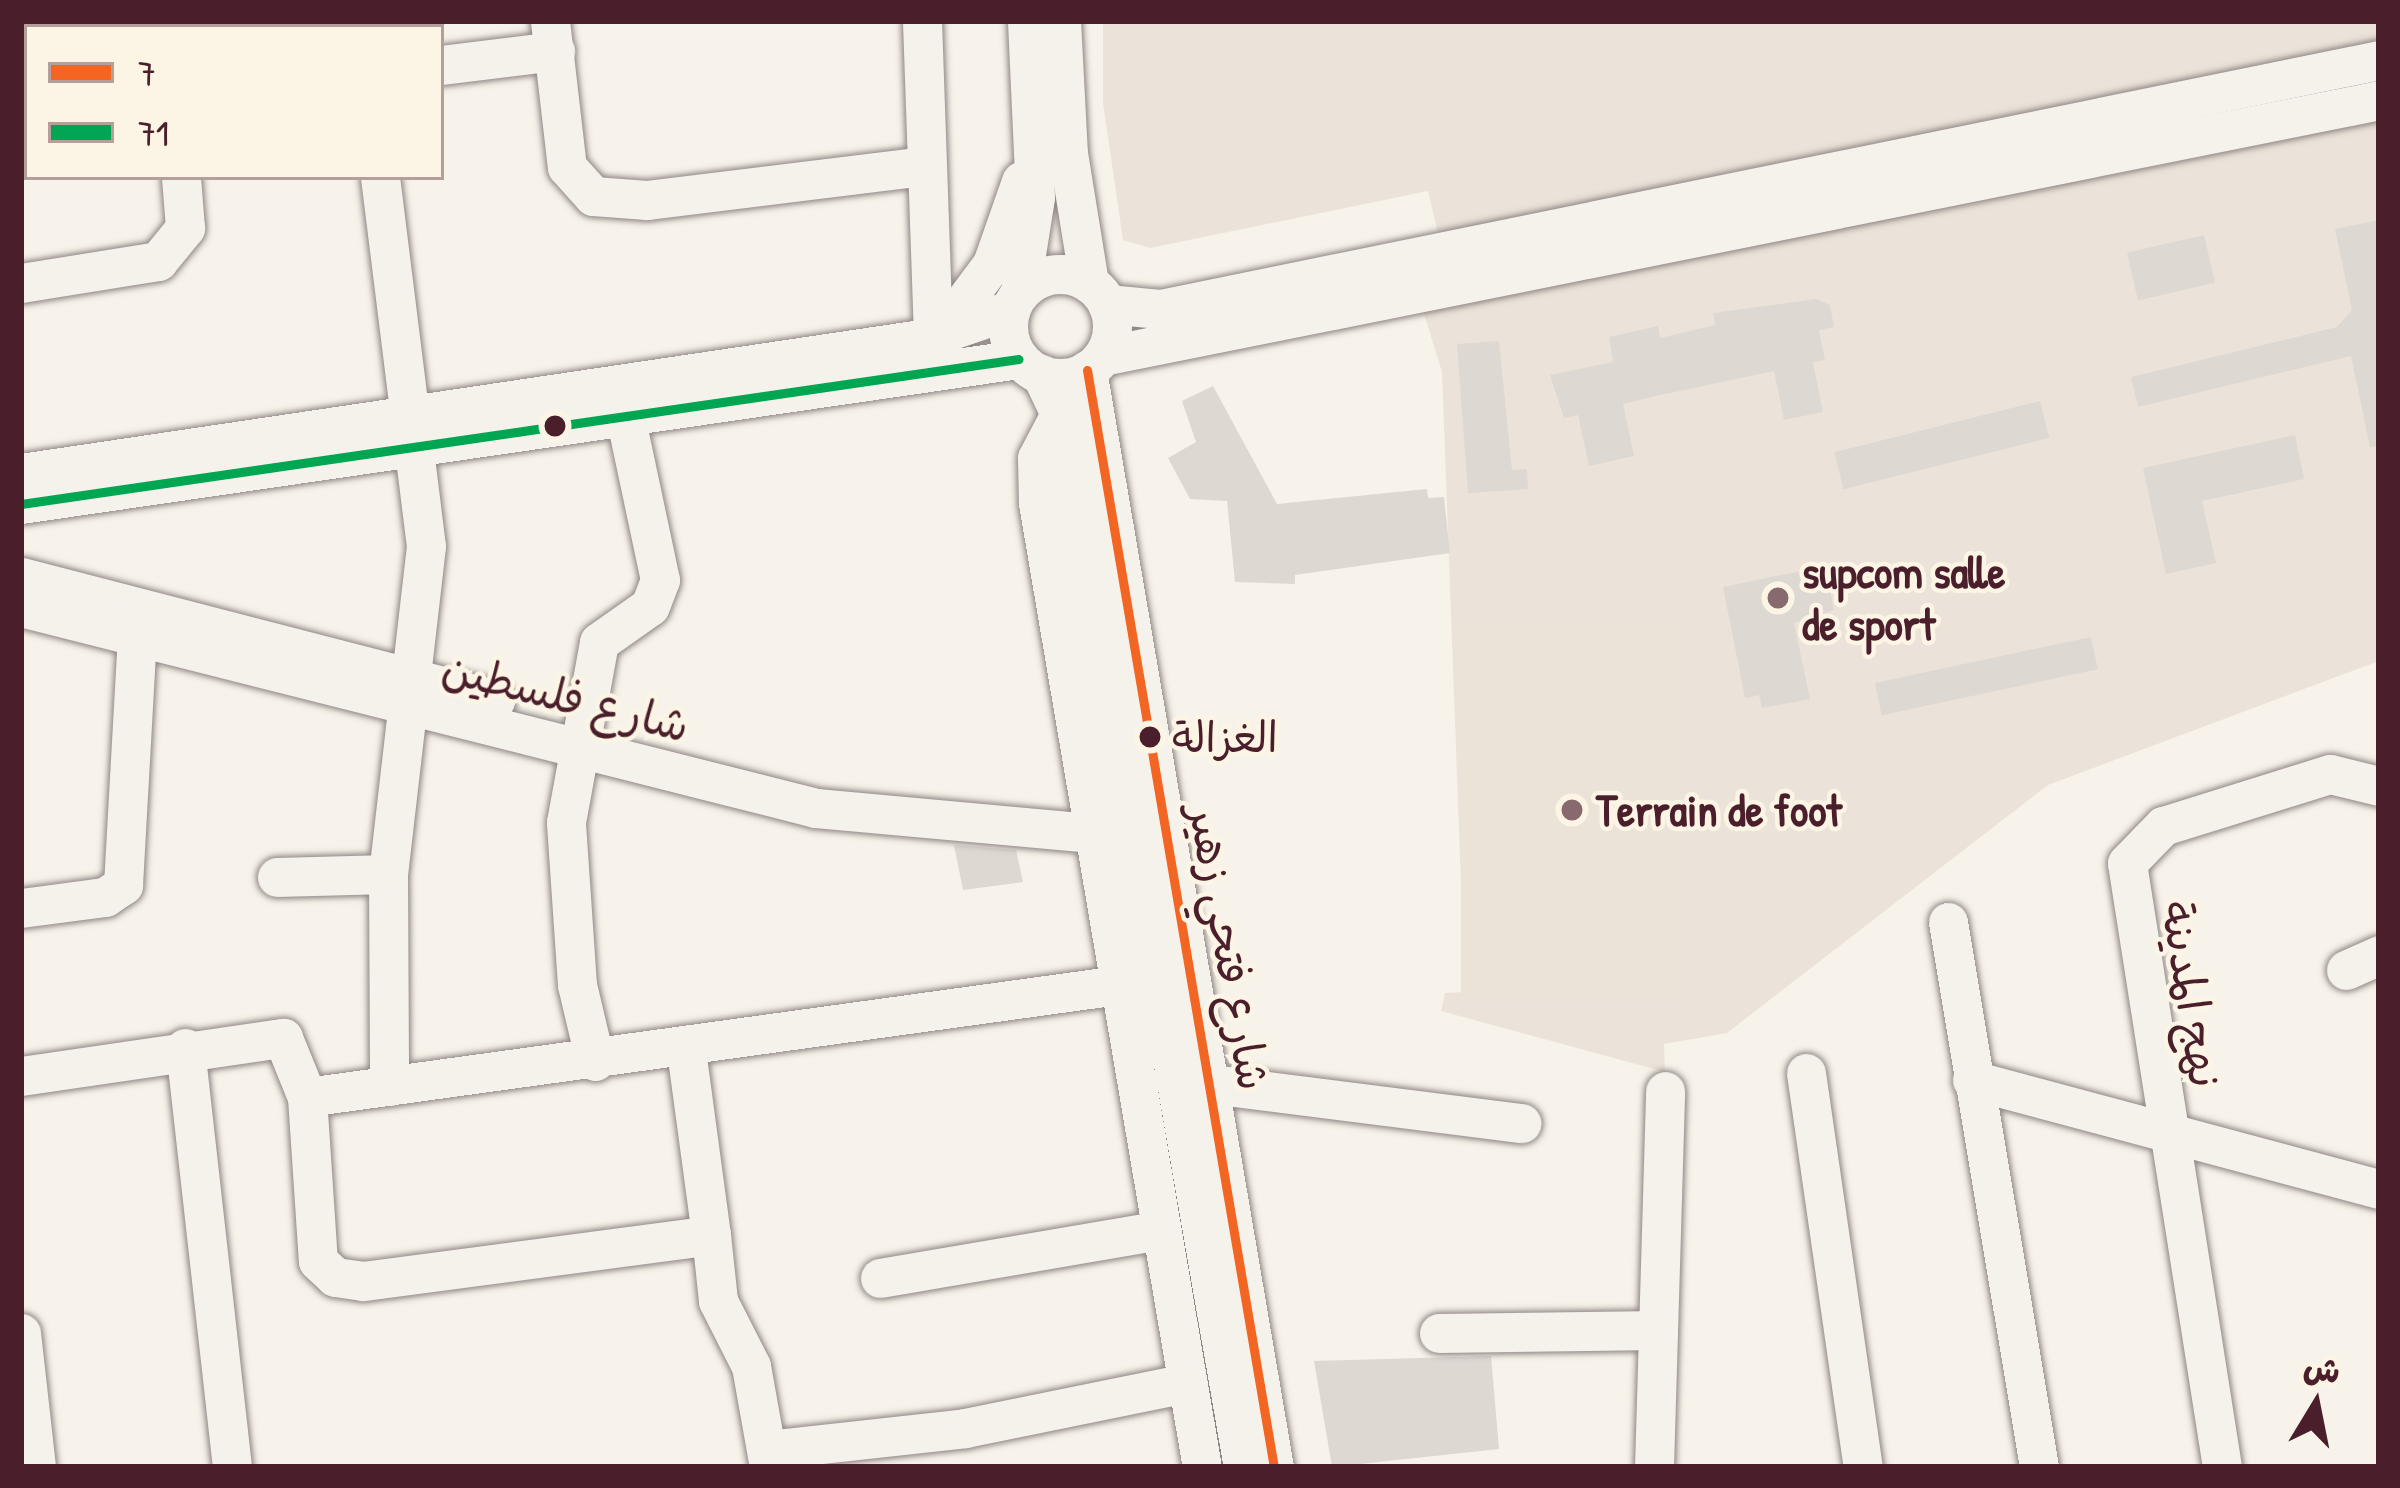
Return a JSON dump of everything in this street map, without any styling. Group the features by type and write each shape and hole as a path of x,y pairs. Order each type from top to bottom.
{"street":[{"path":"922,21 923,166 934,346"},
{"path":"1015,301 1034,248 1027,21"},
{"name":"شارع فتحي زهير","path":"1061,21 1068,153 1098,293 1095,363 1204,1083 1274,1467"},
{"path":"444,64 552,36 567,167 593,196 647,200 923,166"},
{"path":"21,473 414,429 625,416 934,346 1060,274 1098,293 1160,310 2379,60"},
{"path":"21,504 414,429 934,346 1030,367 1095,363 2379,100"},
{"path":"934,346 1015,213 1031,123"},
{"path":"21,283 158,261 185,229 181,180"},
{"path":"380,180 414,429 425,573 406,692 388,874 388,1086"},
{"name":"شارع فتحي زهير","path":"1015,301 1030,367 1060,414 1109,827 1243,1467"},
{"path":"595,1061 564,855 599,642 650,606 659,587 625,416"},
{"name":"شارع فلسطين","path":"21,577 137,623"},
{"name":"شارع فلسطين","path":"21,608 137,623 584,737 816,808 1109,827"},
{"path":"21,908 105,897 123,885 137,623"},
{"name":"نهج المدينة","path":"2166,1133 2127,863 2164,826 2330,774 2366,776 2379,786"},
{"path":"1109,827 1118,986 1202,1467"},
{"path":"277,877 388,874"},
{"path":"1948,922 2039,1467"},
{"path":"307,1097 686,1051 1118,986"},
{"path":"21,1076 185,1048 283,1038 307,1097 318,1261 334,1277 711,1235"},
{"path":"185,1048 232,1467"},
{"path":"686,1051 718,1301 751,1366 768,1459 965,1428 1187,1383"},
{"path":"1806,1073 1863,1467"},
{"path":"1972,1080 2379,1189"},
{"path":"1204,1083 1521,1123"},
{"path":"1654,1467 1665,1091"},
{"path":"2166,1133 2222,1467"},
{"path":"880,1278 1160,1230"},
{"path":"1439,1333 1658,1330"},
{"path":"21,1333 36,1467"}],"shaded area":[{"path":"1103,21 2379,21 2379,661 2048,785 1727,1033 1664,1044 1665,1072 1441,1011 1445,993 1465,992 1442,372 1422,307 1443,254 1428,191 1150,248 1123,240 1103,103"},
{"name":"Terrain de foot","path":"1461,627 1672,627 1672,998 1461,998"}],"building":[{"path":"2379,220 2379,446 2370,447 2351,356 2138,407 2131,377 2337,327 2352,310 2335,229"},
{"path":"2204,235 2215,283 2138,301 2127,253"},
{"path":"1816,299 1830,305 1834,327 1819,330 1825,360 1813,362 1823,412 1784,420 1774,371 1656,396 1623,404 1634,456 1589,466 1578,415 1564,418 1550,375 1613,362 1609,337 1658,326 1660,338 1715,325 1713,313"},
{"path":"1499,341 1512,470 1527,469 1528,489 1468,493 1457,344"},
{"path":"1213,386 1277,504 1427,489 1428,498 1444,497 1450,553 1295,575 1295,584 1235,582 1227,501 1190,499 1168,458 1196,442 1182,401"},
{"path":"2040,401 2049,438 1843,489 1834,452"},
{"path":"2295,435 2304,479 2202,501 2216,563 2166,574 2143,468"},
{"path":"1801,571 1826,572 1834,610 1794,623 1810,699 1762,708 1759,695 1745,698 1723,587"},
{"path":"2091,637 2098,669 1882,715 1875,683"},
{"path":"954,845 1016,850 1023,882 963,890"},
{"path":"1491,1356 1499,1449 1332,1467 1314,1361"}],"transit line":[{"name":"71","path":"21,504 1019,359"},
{"name":"7","path":"1087,370 1274,1467"}],"place":[{"name":"supcom salle de sport","path":"1778,598"},
{"name":"الغزالة","path":"1150,737"},
{"name":"Terrain de foot","path":"1572,810"}]}
